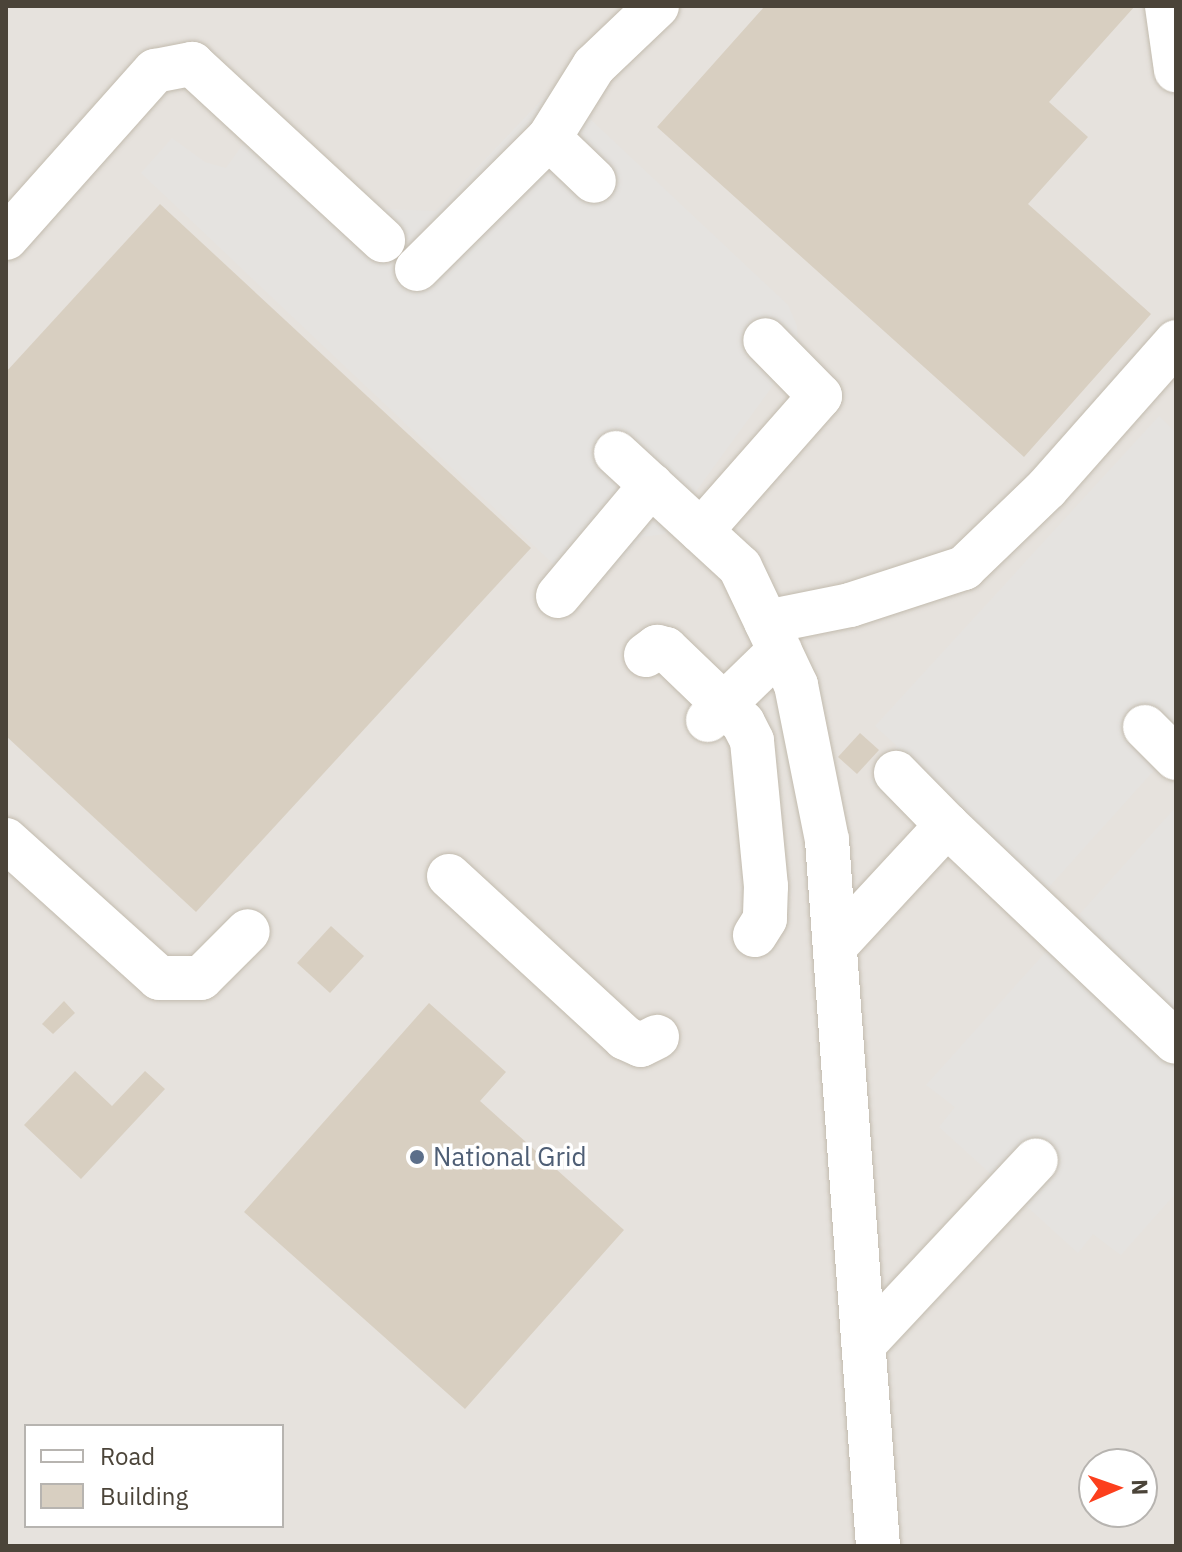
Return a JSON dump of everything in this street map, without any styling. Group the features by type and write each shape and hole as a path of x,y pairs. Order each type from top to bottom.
{"lane":[{"path":"417,269 549,138 594,66 657,6"},
{"path":"1167,6 1176,70"},
{"path":"6,238 155,71 192,64 383,240"},
{"path":"549,138 594,181"},
{"path":"701,531 820,396 765,340"},
{"path":"716,712 773,636 850,605 964,568 1047,488 1176,342"},
{"path":"633,469 740,567 796,685 827,840 878,1546"},
{"path":"584,523 633,469"},
{"path":"558,596 633,469"},
{"path":"646,655 657,647 666,649 716,712 752,741 766,886 765,919 755,935"},
{"path":"1145,727 1176,758"},
{"path":"896,773 1176,1042"},
{"path":"835,946 947,825"},
{"path":"6,840 159,978 201,978 248,931"},
{"path":"449,876 625,1038 641,1045 657,1037"},
{"path":"865,1343 1036,1160"}],"shaded area":[{"name":"National Grid","path":"6,6 1176,6 1176,1546 6,1546"},
{"path":"555,86 788,305 797,326 798,351 665,534 643,537 587,596 141,173 172,138 205,162 226,168 266,112 385,209 436,211"},
{"path":"1159,416 1176,433 1176,746 1020,919 870,782 897,746 875,726"},
{"path":"1176,807 1176,1193 1121,1255 1093,1234 1078,1253 939,1127 955,1107 926,1085"}],"building":[{"path":"765,6 1135,6 1049,102 1088,137 1028,204 1151,314 1024,457 657,127"},
{"path":"160,204 531,548 196,912 6,736 6,372"},
{"path":"860,733 879,750 857,774 838,757"},
{"path":"331,926 364,956 330,993 297,963"},
{"path":"64,1001 75,1013 53,1034 42,1024"},
{"name":"National Grid","path":"429,1003 506,1072 480,1101 624,1230 465,1409 244,1212"},
{"path":"75,1071 112,1106 145,1071 165,1089 81,1179 24,1125"}],"place":[{"name":"National Grid","path":"417,1157"}]}
